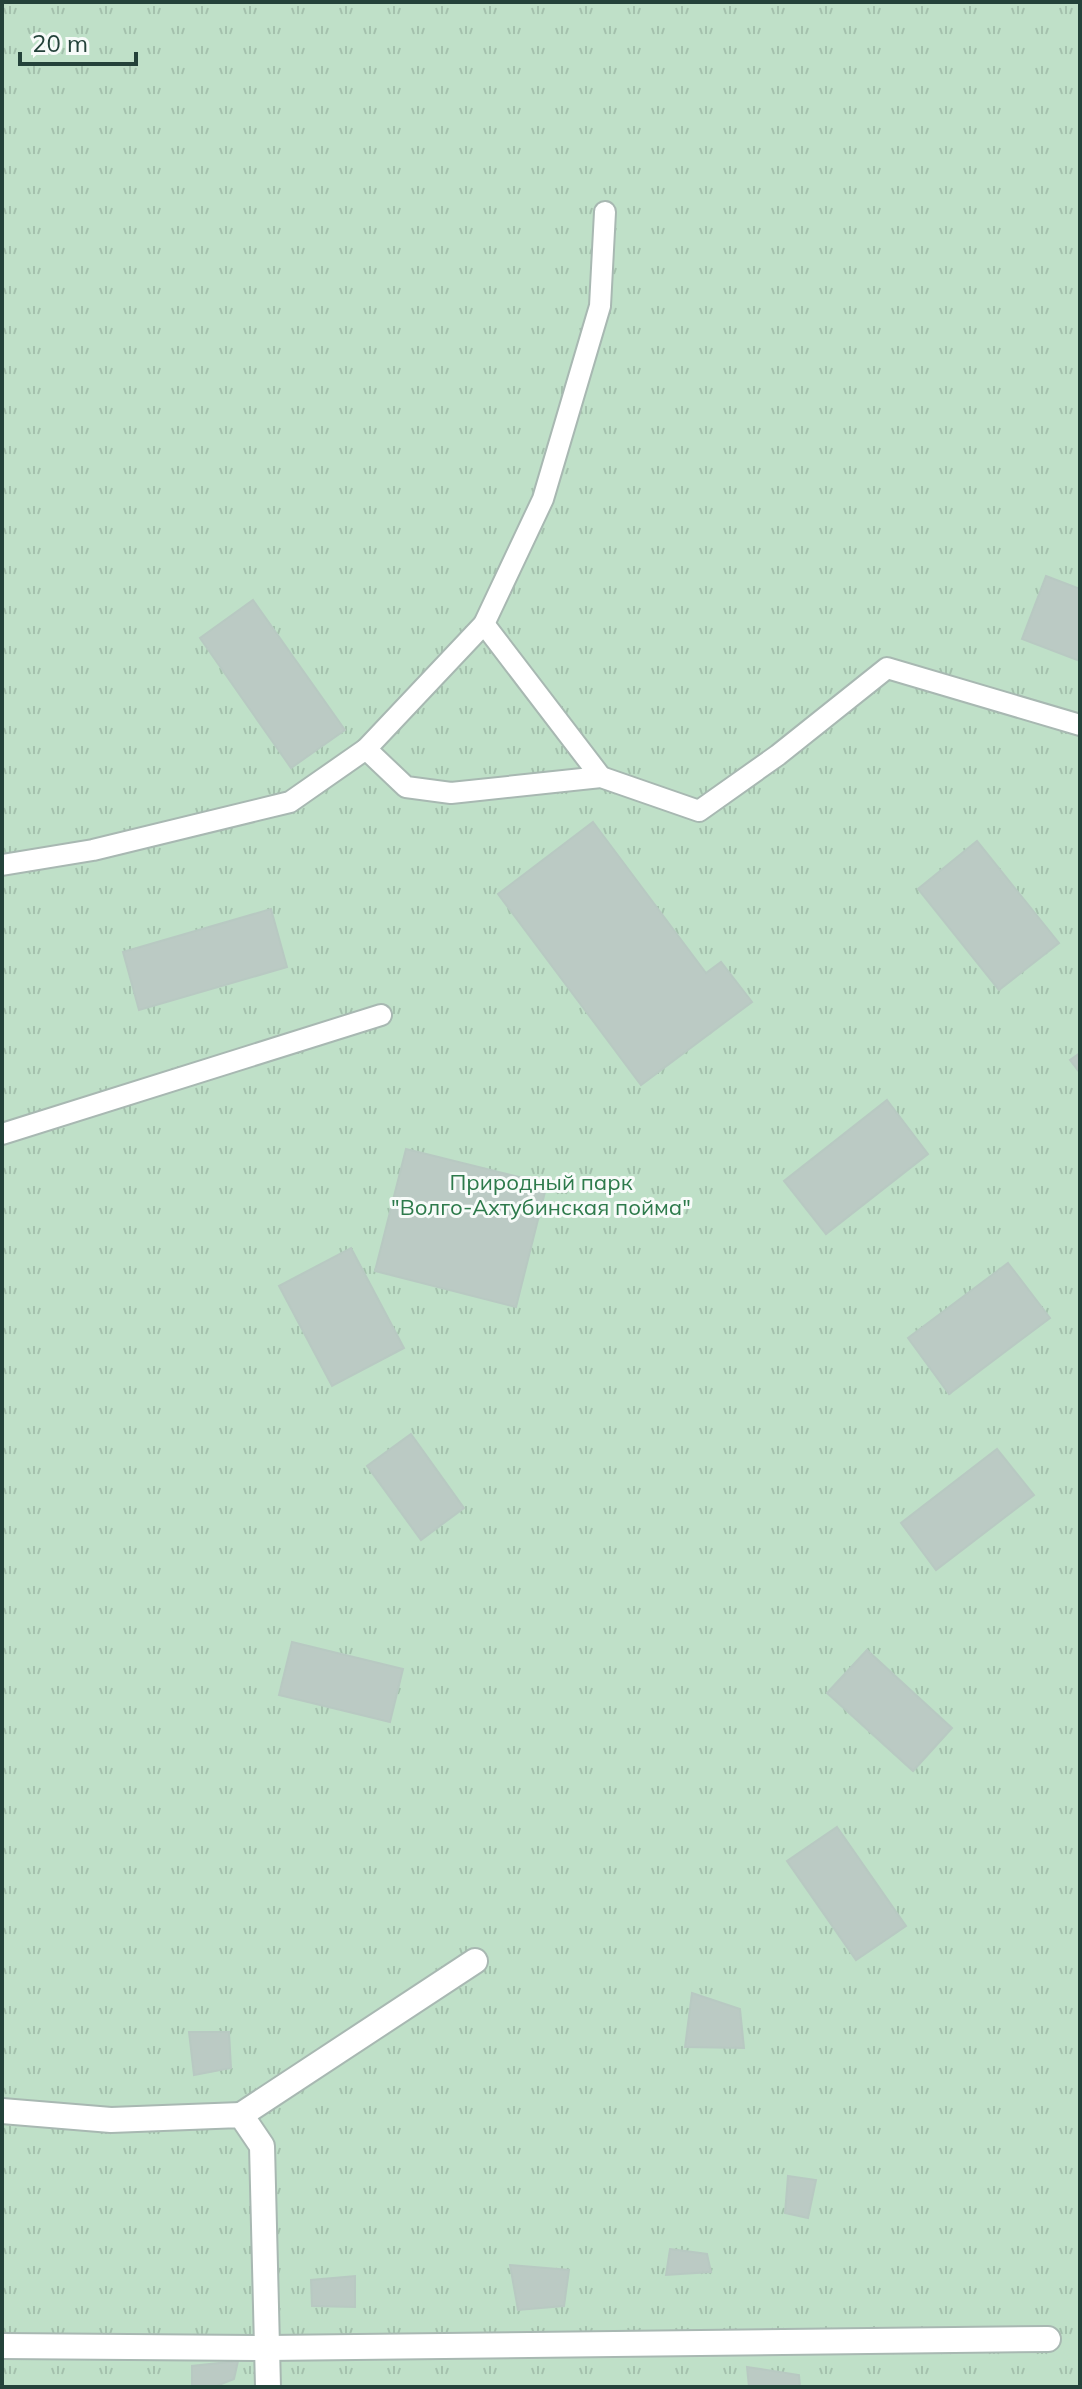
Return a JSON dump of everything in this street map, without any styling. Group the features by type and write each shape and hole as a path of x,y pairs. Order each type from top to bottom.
{"street":[{"path":"2,2111 111,2120 241,2115 475,1961"},
{"path":"241,2115 262,2146 268,2387"},
{"path":"2,2346 268,2348 1048,2339"}],"lane":[{"path":"2,865 93,850 290,802 366,749 484,624 543,499 600,306 605,212"},
{"path":"484,624 601,777"},
{"path":"366,749 406,787 451,793 601,777 699,811 778,755 887,668 1080,725"},
{"path":"2,1134 381,1015"}],"green space":[{"name":"Природный парк \"Волго-Ахтубинская пойма\"","path":"2,2 1080,2 1080,2387 2,2387"}],"building":[{"path":"1046,576 1080,589 1080,661 1022,639"},
{"path":"253,600 345,730 291,768 200,638"},
{"path":"593,822 706,973 721,962 752,1002 641,1085 498,894"},
{"path":"977,841 1059,943 999,990 918,889"},
{"path":"271,909 287,967 139,1010 123,952"},
{"path":"1080,1053 1080,1073 1070,1060"},
{"path":"887,1100 928,1154 826,1234 784,1181"},
{"path":"406,1149 547,1184 516,1307 375,1271"},
{"path":"351,1248 404,1348 332,1386 279,1286"},
{"path":"1008,1263 1050,1318 949,1394 908,1338"},
{"path":"411,1434 464,1508 421,1540 367,1466"},
{"path":"997,1449 1034,1495 936,1570 901,1523"},
{"path":"292,1642 403,1669 390,1722 279,1695"},
{"path":"867,1650 952,1728 913,1771 827,1693"},
{"path":"837,1827 906,1926 856,1960 787,1861"},
{"path":"692,1993 740,2009 744,2048 685,2047"},
{"path":"189,2032 229,2032 231,2068 194,2075"},
{"path":"788,2176 816,2180 808,2218 785,2213"},
{"path":"670,2249 707,2254 711,2272 666,2275"},
{"path":"510,2265 569,2270 564,2306 518,2310"},
{"path":"355,2276 355,2307 312,2306 311,2280"},
{"path":"238,2361 234,2379 214,2387 192,2387 192,2366"},
{"path":"747,2367 799,2375 800,2387 749,2387"}]}
